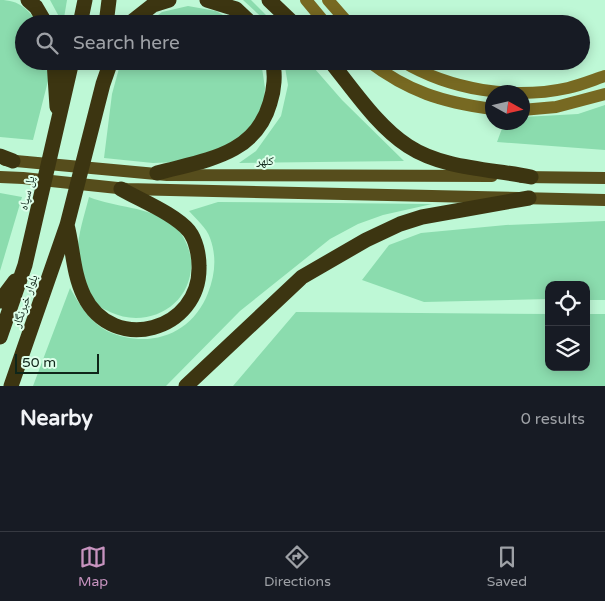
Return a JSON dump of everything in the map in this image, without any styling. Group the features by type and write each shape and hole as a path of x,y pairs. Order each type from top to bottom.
{"highway":[{"path":"28,0 36,7 41,15"},
{"path":"82,15 85,0"},
{"path":"107,15 109,0"},
{"path":"140,15 153,5 169,0"},
{"path":"207,0 236,9 242,15"},
{"path":"269,0 285,15"},
{"path":"55,70 58,128"},
{"path":"58,128 70,70"},
{"path":"91,129 100,70"},
{"path":"108,70 66,225 76,276 84,296 96,313 112,324 129,330 152,330 172,320 189,305 200,280 199,255 189,231 172,218 121,189"},
{"path":"157,173 231,151 249,140 265,120 273,94 272,70"},
{"path":"338,70 384,125 407,146 430,157 449,162 531,177"},
{"name":"پل سپاه","path":"25,265 58,128"},
{"path":"186,386 302,278 366,240 400,224 422,218 529,198"},
{"name":"بلوار خبرنگار","path":"11,386 66,225"},
{"path":"0,301 25,265"},
{"name":"بلوار خبرنگار","path":"0,337 25,265"}],"main road":[{"path":"306,0 318,15"},
{"path":"328,0 341,15"},
{"path":"382,70 408,86 435,98 485,108"},
{"path":"421,70 444,81 476,89 501,92 530,92 568,88 605,76"},
{"path":"530,109 556,107 605,94"},
{"name":"کلهر","path":"4,159 157,173 605,178"},
{"path":"0,177 121,189 605,200"}],"green space":[{"path":"0,0 7,0 22,6 32,15 15,15 15,70 49,70 49,77 33,140 0,137"},
{"path":"50,0 67,0 64,15 58,15"},
{"path":"243,0 251,0 266,15 259,15"},
{"path":"188,6 216,11 223,15 158,15 162,12"},
{"path":"119,70 262,70 265,88 264,101 254,123 234,143 180,162 153,163 104,158 112,94"},
{"path":"286,70 316,70 342,100 404,161 239,163 256,151 281,116 288,85"},
{"path":"605,105 605,150 497,142 501,130 530,130 530,117 578,114"},
{"path":"0,193 22,197 0,271"},
{"path":"89,197 99,201 142,210 163,218 176,227 182,235 191,260 190,276 185,290 177,301 166,310 139,318 125,317 100,307 91,297 79,265 78,252 81,228"},
{"path":"218,202 432,204 383,215 358,224 330,239 240,311 166,386 33,386 70,288 81,306 95,323 107,331 122,337 138,339 167,335 191,319 201,307 208,293 214,273 214,259 208,234 189,211"},
{"path":"605,221 605,300 590,300 590,281 545,281 545,299 424,302 362,280 389,245 421,233 506,225"},
{"path":"296,312 545,314 545,371 590,371 590,314 605,314 605,386 233,386"}]}
